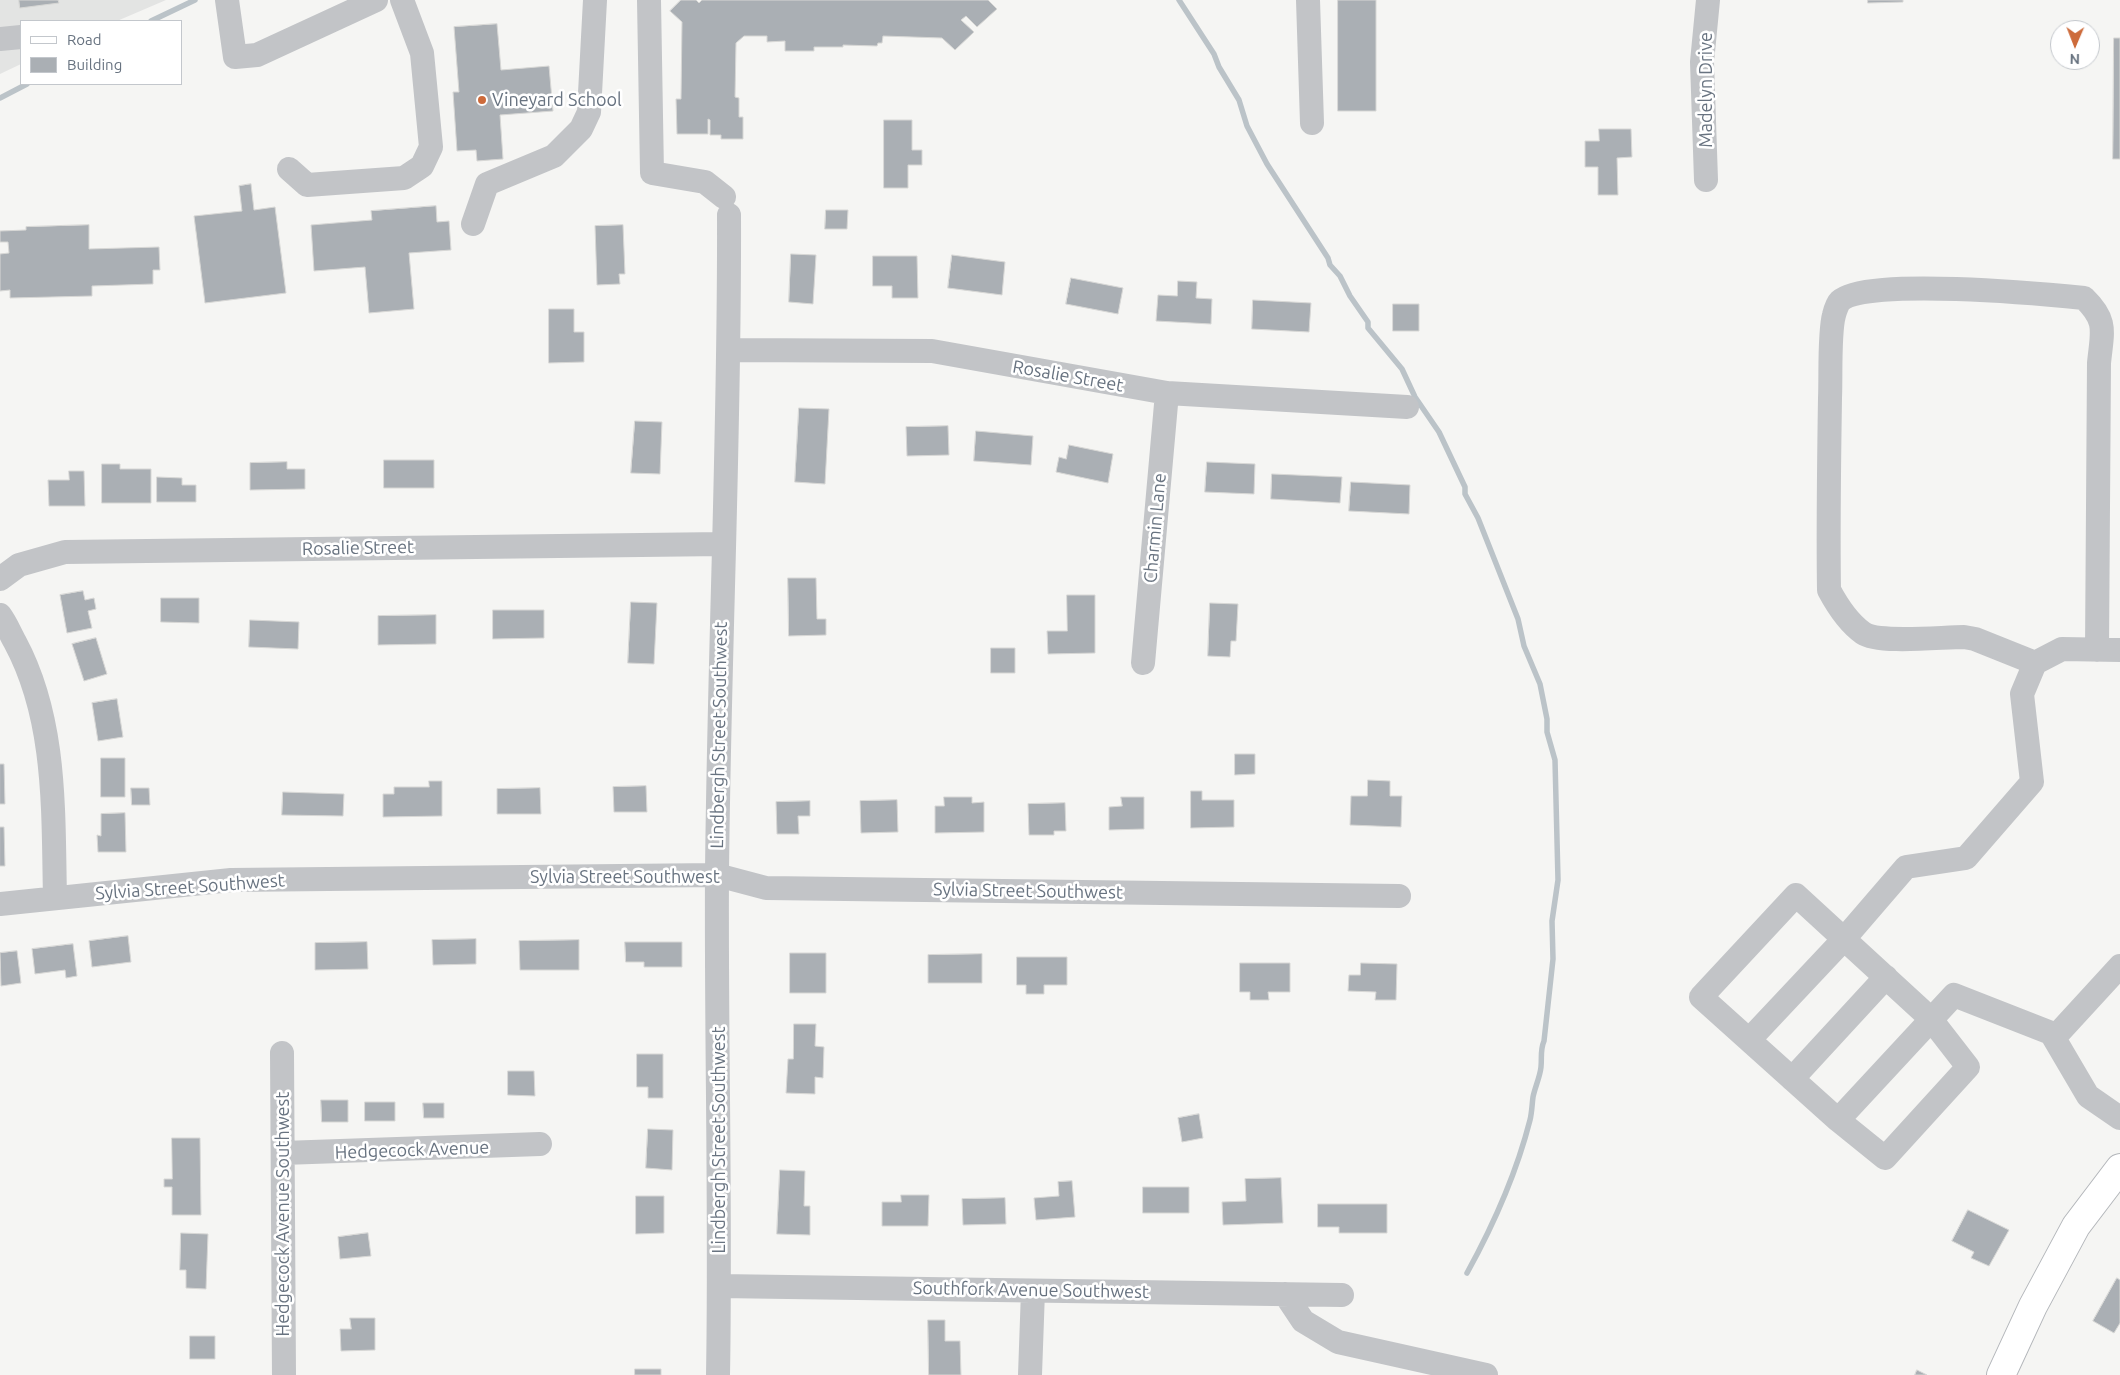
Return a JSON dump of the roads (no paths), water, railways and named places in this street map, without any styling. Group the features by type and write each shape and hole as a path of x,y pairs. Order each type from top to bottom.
{"main road":[{"path":"2001,1375 2033,1306 2076,1226 2120,1168"}],"street":[{"path":"227,0 235,57 257,55 376,0"},
{"path":"289,169 307,185 404,178 422,166 431,147 422,53 402,0"},
{"path":"473,224 487,184 554,156 581,129 589,112 595,0"},
{"name":"Lindbergh Street Southwest","path":"649,0 652,173 705,182 727,206 730,350 723,544 717,875 720,1286 718,1375"},
{"path":"1308,0 1312,123"},
{"name":"Madelyn Drive","path":"1706,180 1702,62 1708,0"},
{"path":"0,39 20,37"},
{"path":"2035,663 1975,639 1964,637 1885,640 1864,634 1837,604 1828,590 1831,381 1834,315 1840,301 1850,296 1915,288 1960,288 2084,298 2098,311 2102,327 2099,362 2097,650"},
{"name":"Rosalie Street","path":"730,350 932,351 1167,394 1407,407"},
{"name":"Charmin Lane","path":"1143,663 1167,394"},
{"name":"Rosalie Street","path":"0,579 19,565 64,552 723,544"},
{"path":"0,615 26,662 39,699 51,779 56,898"},
{"path":"1749,1040 1844,939 1906,867 1966,858 2032,782 2022,694 2035,663 2062,649 2120,650"},
{"name":"Sylvia Street Southwest","path":"0,904 231,880 717,875 766,888 1399,896"},
{"path":"1796,895 1886,977 1930,1018 1968,1067 1885,1158 1838,1120 1701,997 1796,895"},
{"path":"2054,1038 2120,966"},
{"path":"1792,1079 1886,977"},
{"path":"1838,1120 1930,1018 1954,995 2051,1033 2088,1096 2120,1118"},
{"name":"Hedgecock Avenue Southwest","path":"282,1053 284,1375"},
{"name":"Hedgecock Avenue","path":"283,1153 540,1144"},
{"name":"Southfork Avenue Southwest","path":"720,1286 1342,1295"},
{"path":"1030,1375 1033,1291"},
{"path":"1285,1294 1303,1321 1338,1342 1486,1375"}],"waterway":[{"path":"153,20 195,0"},
{"path":"1179,0 1214,54 1219,67 1239,100 1247,126 1267,164 1328,258 1330,265 1340,276 1350,296 1368,322 1368,328 1402,369 1415,397 1439,432 1465,487 1465,494 1478,518 1518,619 1524,646 1540,684 1547,719 1547,732 1555,760 1558,880 1552,921 1553,959 1541,1067 1533,1097 1530,1120 1511,1180 1495,1218 1467,1273"},
{"path":"0,98 25,85"}],"place":[{"name":"Vineyard School","path":"482,100"}]}
